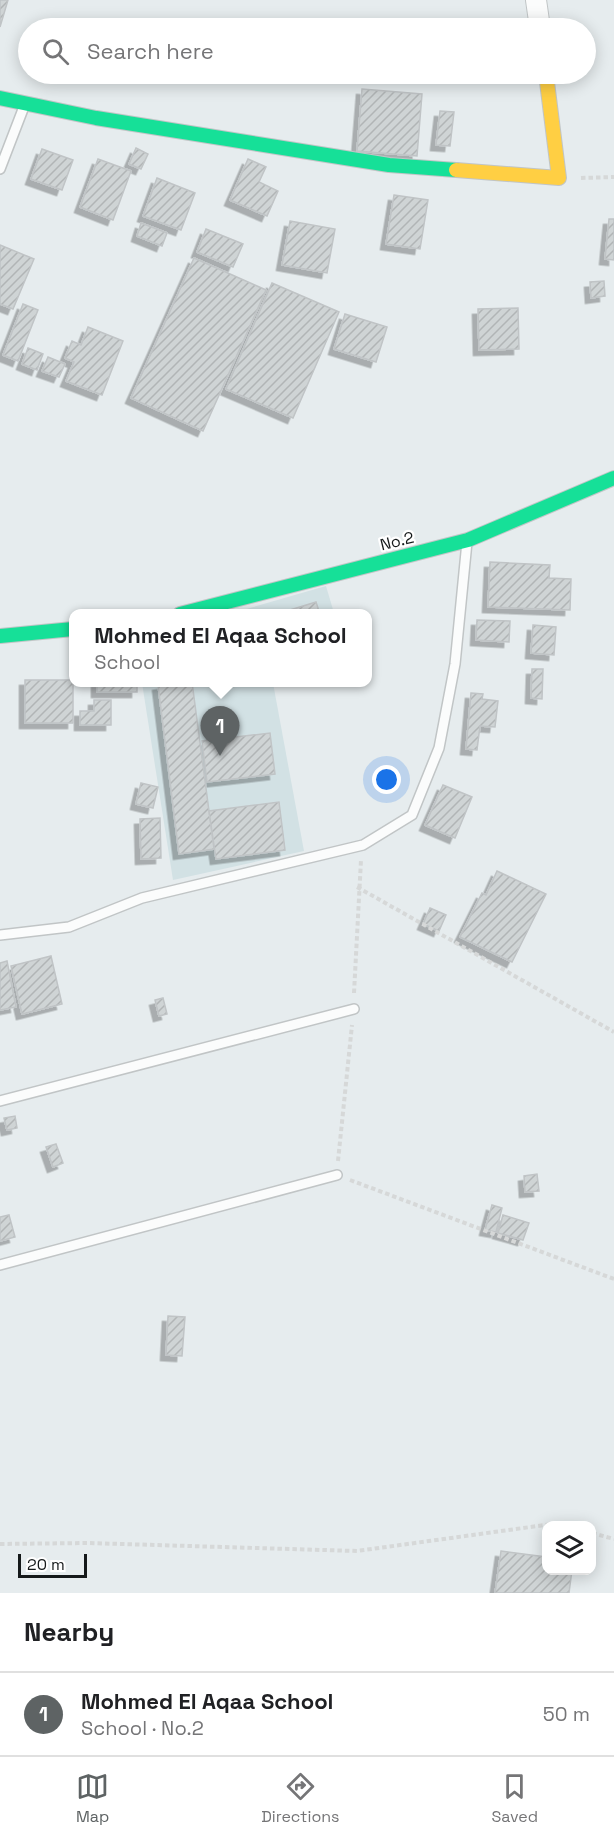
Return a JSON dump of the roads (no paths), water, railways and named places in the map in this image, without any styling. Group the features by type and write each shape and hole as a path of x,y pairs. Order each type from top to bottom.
{"street":[{"path":"536,0 539,18"},
{"path":"0,98 25,105 389,165 559,178 547,84"},
{"name":"No.2","path":"199,609 468,540 614,478"},
{"path":"0,636 69,629"}],"lane":[{"path":"0,169 25,105"},
{"path":"0,935 69,927 142,898 363,844 412,815 439,748 455,664 468,540"},
{"path":"0,1101 354,1009"},
{"path":"0,1265 337,1175"}],"place":[{"name":"Mohmed El Aqaa School","path":"220,756"}]}
